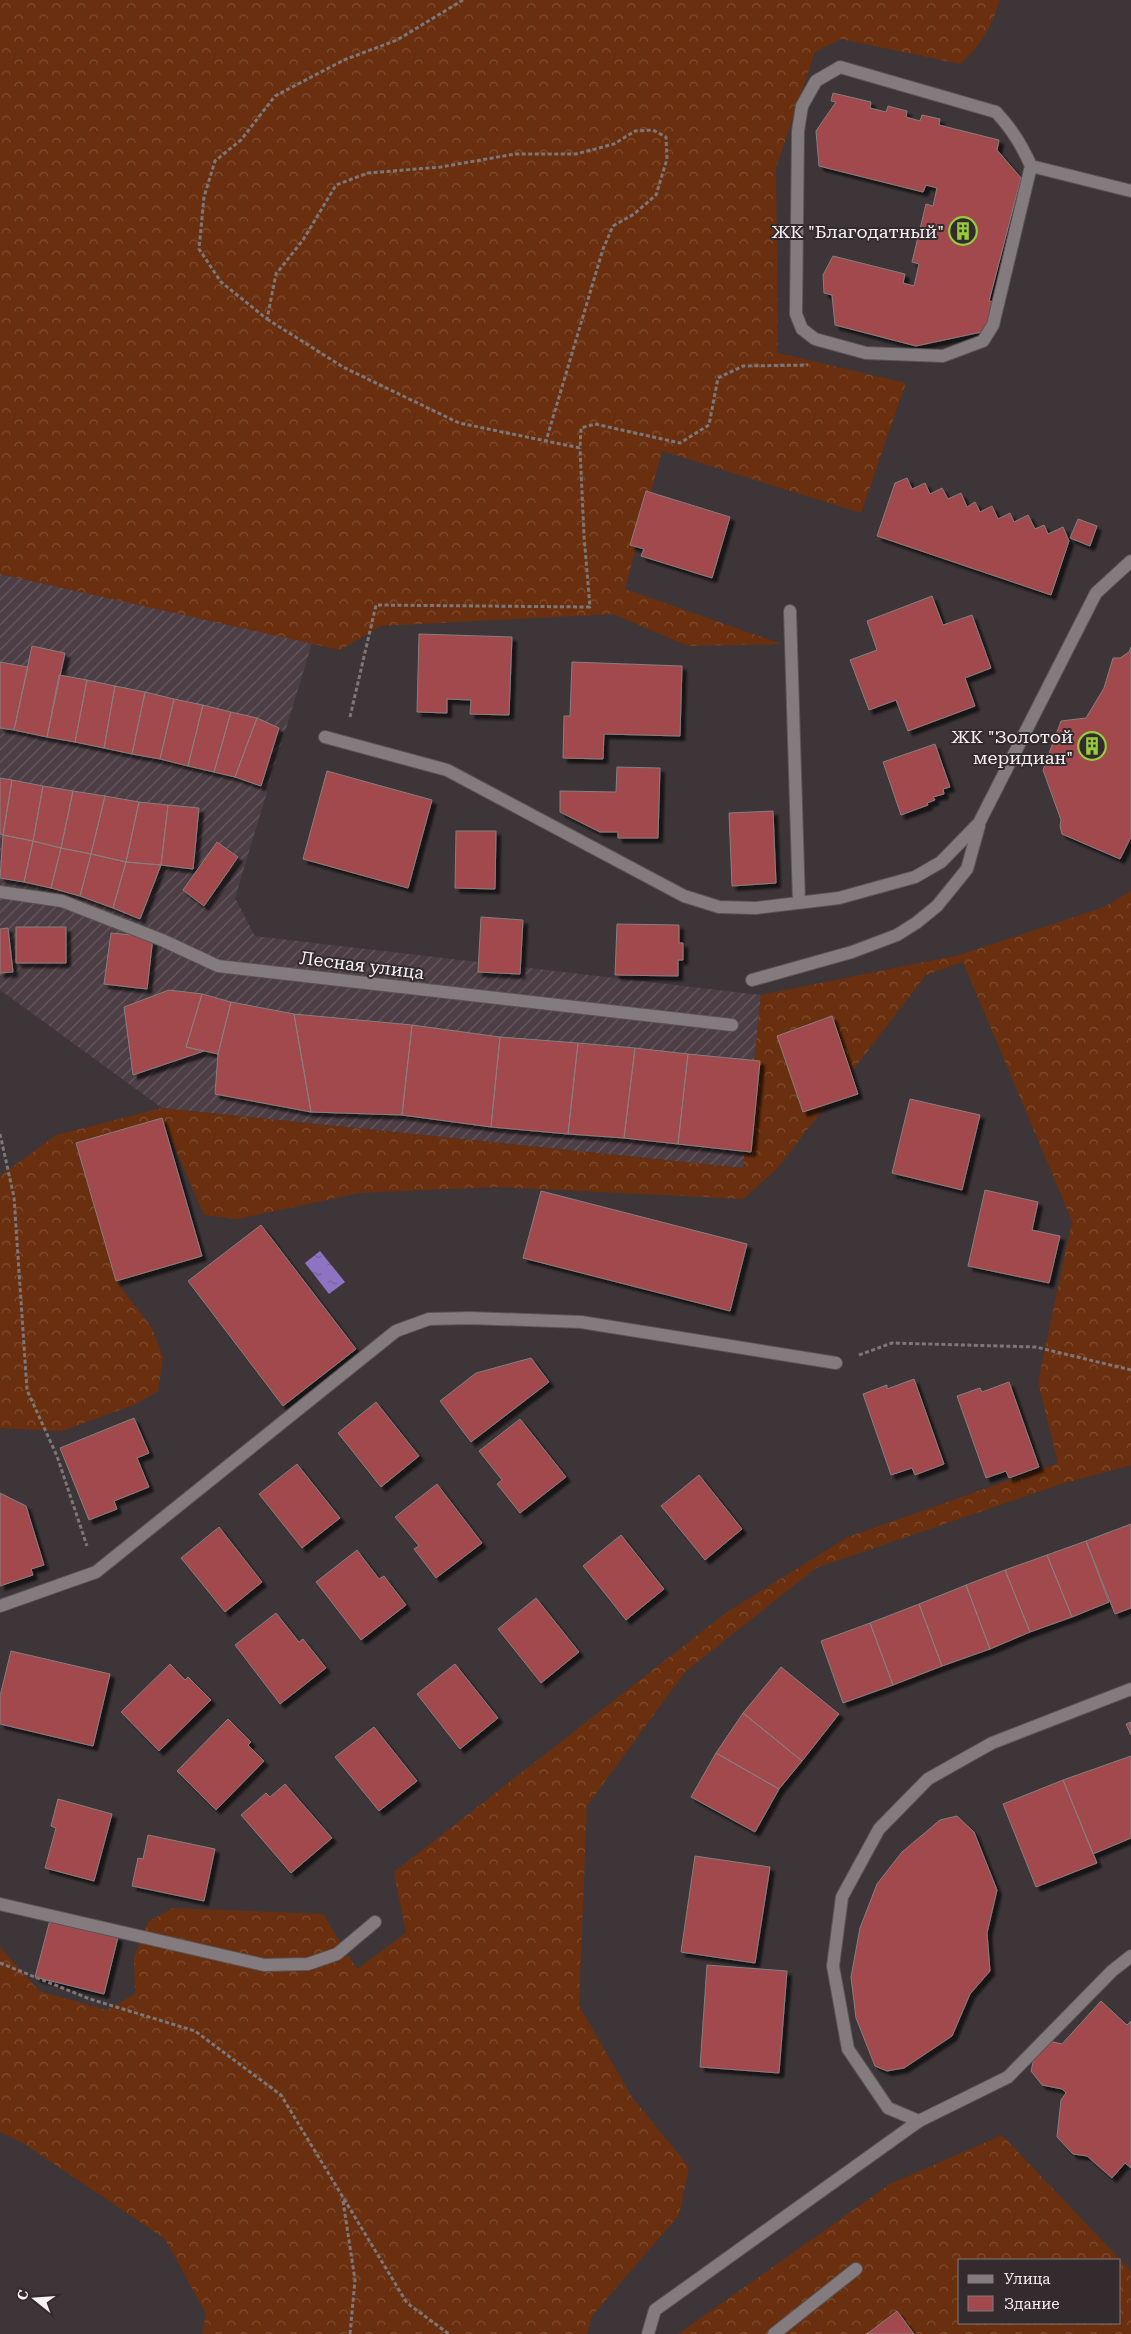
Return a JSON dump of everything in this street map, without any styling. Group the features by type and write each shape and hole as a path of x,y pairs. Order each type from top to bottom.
{"street":[{"path":"840,67 996,112 1011,127 1022,145 1031,166 993,325 983,341 943,356 866,353 815,339 802,330 796,314 798,131 802,106 816,82 840,67"},
{"path":"1031,166 1131,191"},
{"path":"752,980 852,952 897,935 937,906 966,869 979,823 1096,593 1131,561"},
{"path":"790,611 799,902"},
{"path":"325,737 446,770 684,896 719,907 756,908 839,898 915,877 941,862 979,823"},
{"name":"Лесная улица","path":"0,892 62,901 162,940 218,966 732,1025"},
{"path":"0,1606 96,1572 396,1331 429,1319 470,1318 581,1322 836,1363"},
{"path":"919,2121 888,2108 848,2049 833,1966 842,1897 879,1828 928,1780 992,1744 1131,1689"},
{"path":"0,1904 264,1965 308,1964 337,1954 374,1922"},
{"path":"648,2334 655,2310 919,2121 1008,2078 1112,1971 1131,1956"},
{"path":"774,2334 856,2270"}],"path":[{"path":"463,0 397,40 344,60 275,96 241,140 215,161 204,197 199,250 221,282 267,319 343,367 459,423 580,448"},
{"path":"267,319 276,274 303,240 336,185 368,173 441,167 515,154 576,154 614,144 635,131 653,130 666,137 667,159 656,195 634,214 613,226 603,250 546,441"},
{"path":"344,742 376,605 590,607 584,536 580,448 581,428 595,424 680,443 709,425 718,378 743,366 812,365"},
{"path":"0,1134 14,1197 28,1390 57,1456 96,1572"},
{"path":"836,1363 892,1344 1036,1347 1131,1370"},
{"path":"0,1963 90,1999 195,2031 281,2095 407,2303 449,2334"},
{"path":"343,2198 355,2280 350,2334"}],"shaded area":[{"path":"0,574 312,643 235,898 255,936 761,995 743,1168 162,1108 0,990"}],"green space":[{"path":"0,0 999,0 985,35 960,64 841,39 815,52 776,168 778,353 906,383 861,513 662,451 625,589 782,644 688,646 613,614 381,626 340,650 0,574"},
{"path":"1131,891 1131,1465 1061,1484 816,1568 685,1672 587,1806 579,2006 632,2097 689,2167 679,2215 592,2316 587,2334 202,2334 206,2314 165,2239 23,2143 0,2132 0,1947 39,1991 107,2010 135,1994 134,1957 148,1922 172,1908 323,1914 357,1969 406,1933 394,1872 727,1612 848,1537 1058,1463 1038,1382 1072,1221 963,962 926,975 777,1169 743,1199 497,1187 359,1193 237,1219 204,1215 162,1118 76,1144 116,1281 152,1328 163,1357 158,1391 136,1404 62,1431 0,1428 0,1176 56,1135 162,1108 743,1168 761,995 959,955 1104,907"},
{"path":"1002,2135 1120,2259 958,2259 958,2324 1121,2324 1121,2260 1131,2271 1131,2334 678,2334 890,2184"}],"water":[{"path":"320,1251 345,1282 329,1294 305,1263"}],"building":[{"name":"ЖК \"Благодатный\"","path":"833,93 871,102 870,108 886,112 888,106 907,111 906,117 920,121 922,115 940,119 939,125 999,140 997,150 1021,178 989,301 994,302 986,331 916,346 835,325 832,295 824,293 823,275 833,256 905,274 903,283 914,286 919,264 912,262 926,204 933,206 937,188 926,185 923,192 819,166 816,131 836,102 831,101"},
{"path":"907,478 912,489 925,483 930,494 942,488 948,499 961,493 967,507 975,502 980,512 992,506 998,519 1010,513 1014,522 1028,515 1035,529 1044,525 1048,534 1063,527 1069,541 1051,595 877,536 895,483"},
{"path":"646,491 730,517 712,578 641,556 644,549 630,545"},
{"path":"1078,519 1097,526 1090,546 1070,538"},
{"path":"932,596 943,625 972,615 991,668 965,678 975,706 908,731 896,700 869,710 850,660 877,650 867,621"},
{"path":"419,634 512,637 509,715 470,714 471,700 447,699 447,713 417,712"},
{"path":"32,646 65,653 47,737 14,730"},
{"name":"ЖК \"Золотой меридиан\"","path":"1131,647 1131,837 1120,859 1062,834 1061,820 1043,770 1061,721 1086,718 1104,688 1113,658 1120,658 1129,652"},
{"path":"0,662 28,667 14,730 0,728"},
{"path":"572,662 682,666 680,736 604,734 603,759 563,758 564,716 570,716"},
{"path":"59,675 87,680 75,742 47,737"},
{"path":"87,680 115,686 104,748 75,742"},
{"path":"115,686 145,692 132,754 104,748"},
{"path":"145,692 174,699 160,759 132,754"},
{"path":"174,699 203,705 188,766 160,759"},
{"path":"203,705 231,712 214,772 188,766"},
{"path":"231,712 257,718 235,777 214,772"},
{"path":"257,718 279,728 261,786 235,777"},
{"path":"935,744 950,787 943,789 944,794 933,797 935,800 927,803 928,805 901,815 883,762"},
{"path":"617,767 660,768 658,838 618,838 618,832 600,832 560,812 560,791 616,792"},
{"path":"327,771 432,800 408,888 303,859"},
{"path":"0,778 12,780 3,835 0,834"},
{"path":"12,780 43,786 33,841 3,835"},
{"path":"43,786 73,791 61,848 33,841"},
{"path":"73,791 105,796 91,854 61,848"},
{"path":"105,796 139,802 126,862 91,854"},
{"path":"139,802 168,805 161,865 126,862"},
{"path":"168,805 199,808 193,869 161,865"},
{"path":"773,811 776,883 732,886 729,813"},
{"path":"456,831 496,831 495,889 455,888"},
{"path":"3,835 33,841 24,882 0,878"},
{"path":"33,841 61,848 51,888 24,882"},
{"path":"217,842 238,857 204,906 183,890"},
{"path":"61,848 91,854 80,896 51,888"},
{"path":"91,854 126,862 113,908 80,896"},
{"path":"126,862 161,865 140,919 113,908"},
{"path":"481,917 523,920 520,974 478,972"},
{"path":"617,924 679,925 679,943 683,943 683,960 678,960 678,976 615,975"},
{"path":"16,927 66,927 66,963 16,963"},
{"path":"8,928 13,972 0,973 0,929"},
{"path":"111,933 153,937 147,989 104,984"},
{"path":"169,990 202,994 186,1047 204,1051 133,1075 124,1007"},
{"path":"202,994 231,1002 218,1054 186,1047"},
{"path":"231,1002 294,1014 311,1112 215,1094 218,1054"},
{"path":"294,1014 412,1025 402,1115 311,1112"},
{"path":"832,1016 858,1094 803,1112 777,1036"},
{"path":"412,1025 500,1037 491,1127 402,1115"},
{"path":"500,1037 578,1043 568,1134 491,1127"},
{"path":"578,1043 635,1048 624,1138 568,1134"},
{"path":"635,1048 688,1054 678,1144 624,1138"},
{"path":"688,1054 760,1061 751,1152 678,1144"},
{"path":"910,1099 980,1115 962,1190 892,1173"},
{"path":"162,1118 202,1256 116,1281 76,1143"},
{"path":"985,1190 1038,1202 1032,1230 1060,1236 1049,1283 968,1266"},
{"path":"541,1191 747,1244 730,1311 523,1258"},
{"path":"261,1225 356,1349 283,1406 188,1281"},
{"path":"531,1358 549,1382 471,1442 440,1401 476,1373"},
{"path":"914,1379 944,1464 915,1475 912,1468 891,1475 863,1394 887,1385 887,1389"},
{"path":"1009,1382 1039,1467 1009,1478 1006,1471 986,1478 957,1396 980,1388 982,1392"},
{"path":"376,1402 419,1456 381,1487 338,1433"},
{"path":"134,1418 149,1453 137,1458 149,1487 114,1501 117,1509 89,1520 60,1448"},
{"path":"520,1419 566,1477 520,1513 497,1484 502,1480 479,1451"},
{"path":"297,1464 340,1518 302,1548 259,1494"},
{"path":"699,1475 742,1529 705,1560 661,1506"},
{"path":"437,1484 482,1543 436,1578 414,1549 419,1546 395,1517"},
{"path":"0,1493 26,1506 44,1565 31,1569 33,1575 0,1586"},
{"path":"1131,1524 1131,1608 1115,1614 1086,1541"},
{"path":"219,1527 262,1582 225,1612 181,1558"},
{"path":"621,1535 664,1589 626,1620 583,1566"},
{"path":"1086,1541 1109,1602 1072,1617 1047,1555"},
{"path":"357,1550 379,1579 384,1576 406,1605 361,1640 316,1582"},
{"path":"1047,1555 1072,1617 1030,1632 1005,1570"},
{"path":"1005,1570 1030,1632 990,1649 966,1585"},
{"path":"966,1585 990,1649 942,1666 919,1604"},
{"path":"536,1598 579,1652 541,1683 498,1629"},
{"path":"919,1604 942,1666 893,1685 870,1623"},
{"path":"276,1613 299,1642 303,1639 326,1668 280,1704 235,1645"},
{"path":"870,1623 893,1685 843,1703 821,1641"},
{"path":"11,1651 110,1674 93,1746 0,1724 0,1696"},
{"path":"170,1664 185,1680 188,1677 211,1700 159,1751 121,1712"},
{"path":"455,1664 498,1718 460,1749 417,1694"},
{"path":"781,1667 839,1714 802,1761 743,1713"},
{"path":"743,1713 802,1761 779,1789 716,1753"},
{"path":"228,1719 251,1742 248,1745 264,1761 216,1810 177,1771"},
{"path":"1131,1722 1131,1735 1126,1724"},
{"path":"374,1727 417,1781 379,1811 335,1757"},
{"path":"716,1753 779,1789 755,1832 691,1797"},
{"path":"1131,1756 1131,1838 1093,1854 1063,1780"},
{"path":"1063,1780 1097,1863 1036,1887 1003,1804"},
{"path":"285,1784 332,1838 291,1873 241,1815 266,1793 270,1797"},
{"path":"58,1799 112,1814 94,1881 45,1868 56,1828 51,1826"},
{"path":"957,1816 974,1832 997,1890 987,1933 990,1971 970,1994 952,2036 904,2068 887,2071 875,2066 856,2018 851,1977 860,1928 877,1884 902,1852 940,1820"},
{"path":"148,1835 215,1849 204,1901 132,1886 138,1858 143,1859"},
{"path":"695,1856 770,1867 755,1963 681,1952"},
{"path":"50,1920 118,1937 104,1994 35,1977"},
{"path":"707,1965 787,1971 779,2073 700,2067"},
{"path":"1101,2001 1127,2025 1131,2021 1131,2168 1125,2163 1112,2178 1087,2156 1073,2154 1057,2137 1061,2100 1066,2093 1062,2089 1042,2085 1031,2071 1035,2054 1049,2041 1062,2044"},
{"path":"897,2311 914,2334 867,2334"}],"place":[{"name":"ЖК \"Благодатный\"","path":"963,231"},
{"name":"ЖК \"Золотой меридиан\"","path":"1092,746"}]}
